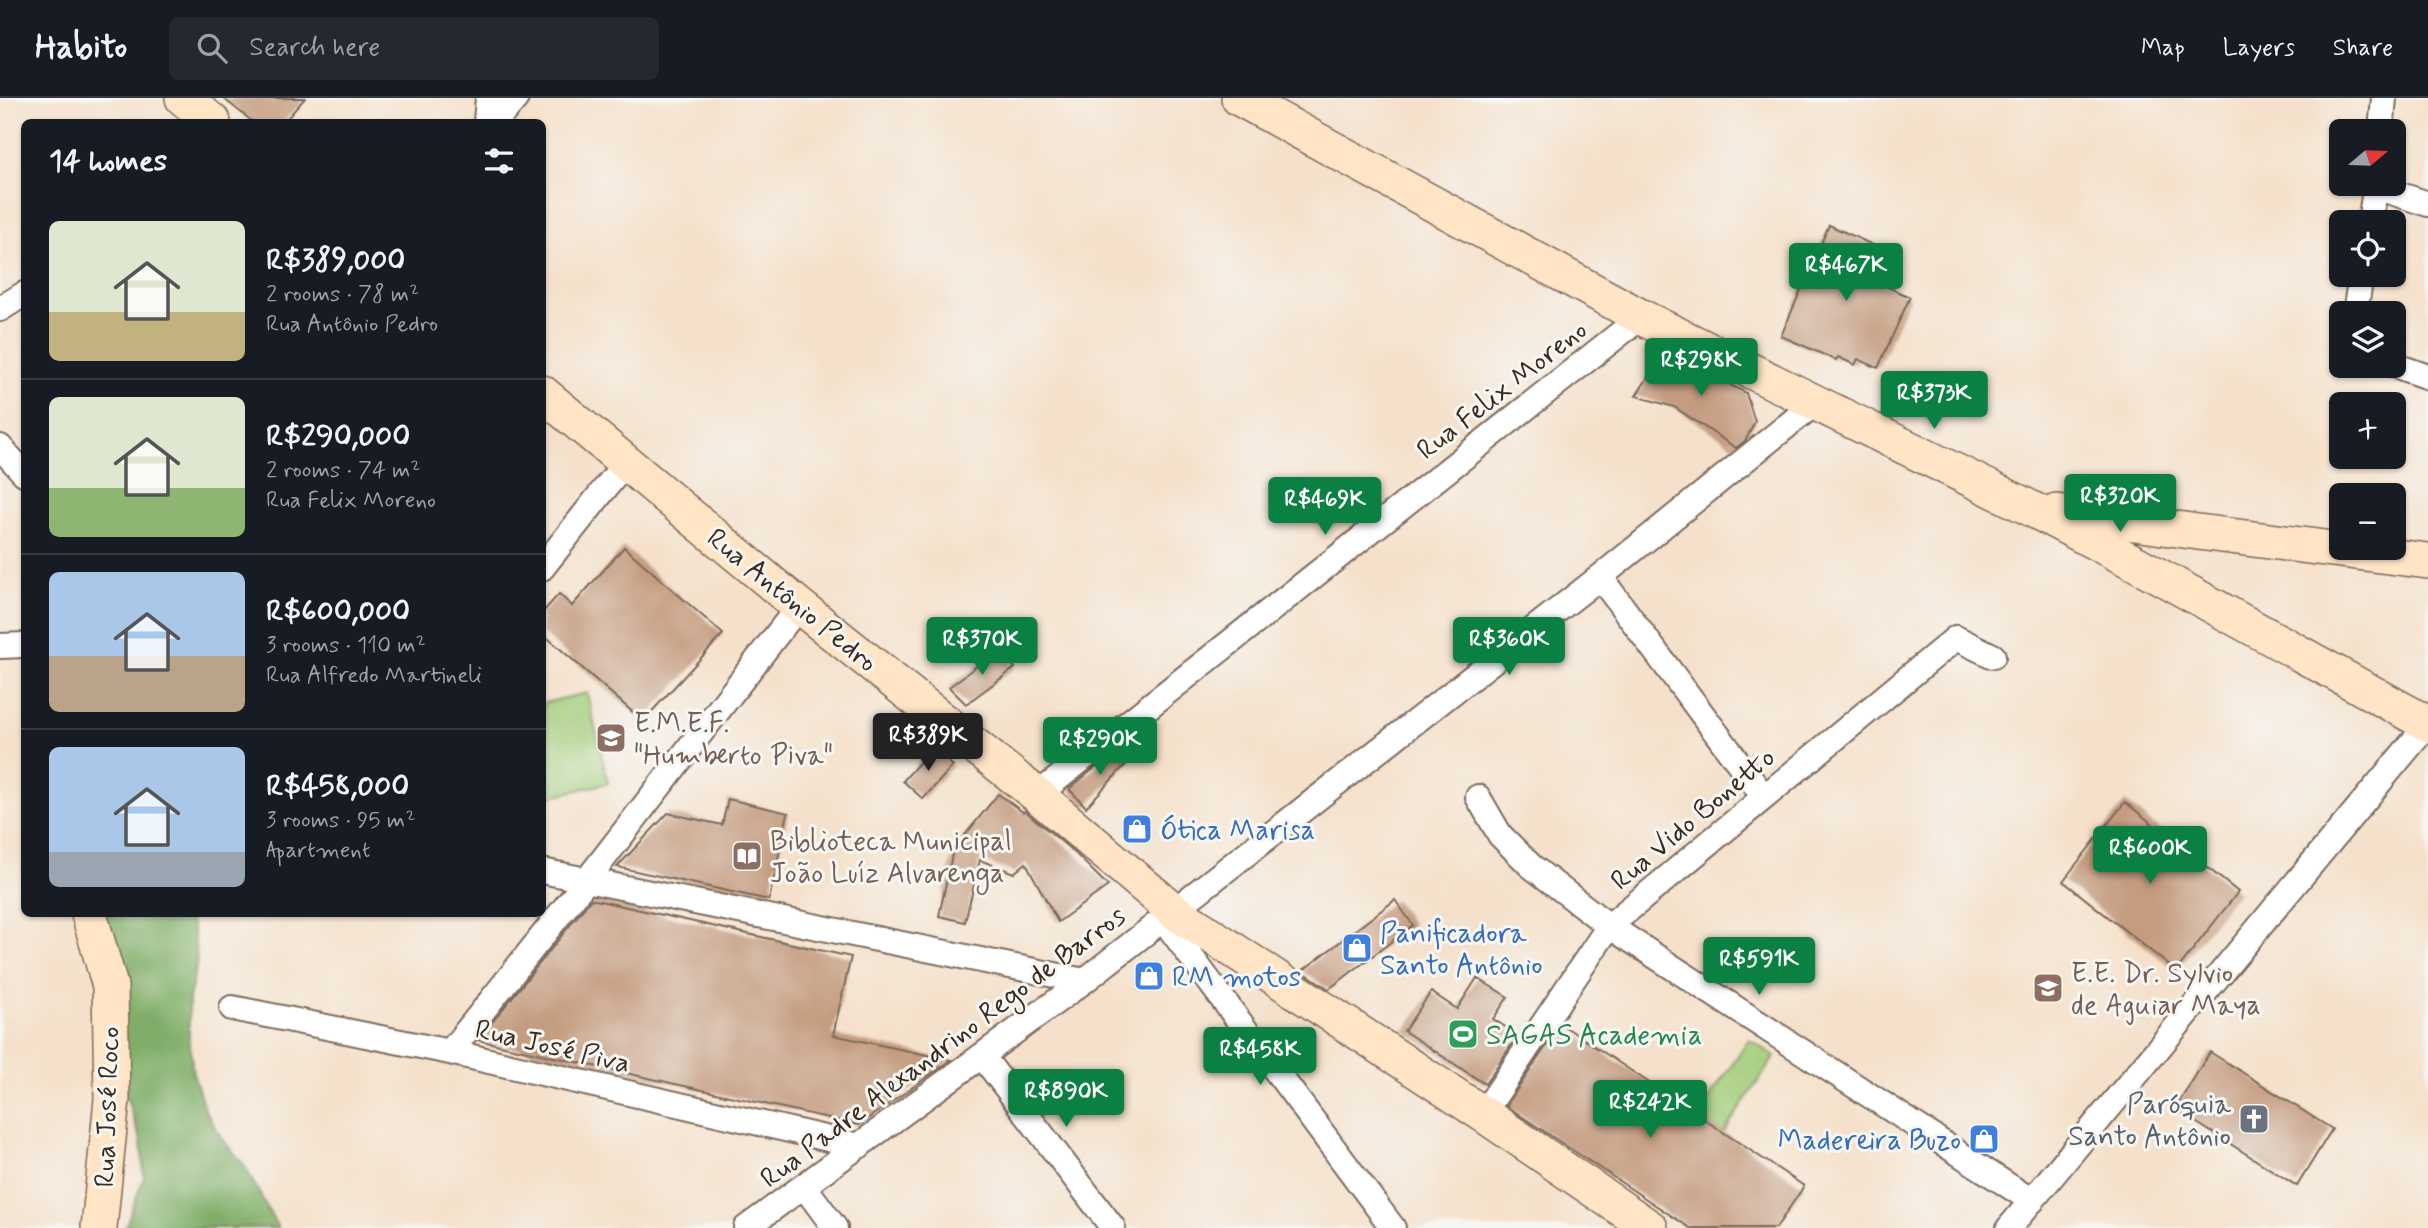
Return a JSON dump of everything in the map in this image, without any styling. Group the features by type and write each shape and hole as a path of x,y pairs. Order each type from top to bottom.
{"main road":[{"path":"183,98 210,119"},
{"path":"1239,98 1641,317 2030,508 2428,724"},
{"name":"Rua Antônio Pedro","path":"546,396 799,606 1037,795 1168,915 1483,1114 1650,1228"},
{"path":"2030,508 2428,561"},
{"path":"2137,564 2155,526"},
{"name":"Rua José Roco","path":"90,917 110,986 112,1099 99,1228"}],"street":[{"path":"486,119 488,98"},
{"path":"498,119 516,98"},
{"path":"2382,119 2384,98"},
{"path":"2406,196 2428,204"},
{"path":"0,309 21,296"},
{"name":"Rua Felix Moreno","path":"1037,795 1641,317"},
{"path":"2406,369 2428,377"},
{"name":"Rua Padre Alexandrino Rego de Barros","path":"746,1228 1084,981 1600,577 1814,404"},
{"path":"0,447 21,469"},
{"path":"546,563 626,462"},
{"path":"1600,577 1764,796"},
{"path":"450,1052 799,606"},
{"name":"Rua Vido Bonetto","path":"1483,1114 1609,926 1956,638 1993,656"},
{"path":"0,646 21,645"},
{"path":"2010,1228 2428,724"},
{"path":"1478,797 1500,835 1531,866 1609,926 2032,1201"},
{"path":"546,872 1084,981"},
{"path":"1168,915 1393,1228"},
{"name":"Rua José Piva","path":"232,1008 450,1052 859,1146"},
{"path":"983,1057 1113,1228"},
{"path":"804,1186 835,1228"}],"green space":[{"path":"587,693 608,783 546,797 546,702"},
{"path":"102,917 189,917 197,962 189,999 189,1040 193,1073 205,1110 222,1139 244,1165 278,1228 125,1228 144,1177 141,1141 107,1039"},
{"path":"1749,1039 1775,1056 1669,1214 1644,1196"}],"building":[{"path":"223,98 305,98 287,119 249,119"},
{"path":"1829,225 1886,251 1872,280 1910,297 1878,368 1858,359 1855,365 1838,357 1836,360 1781,336"},
{"path":"1665,351 1746,393 1755,422 1745,441 1736,448 1674,407 1636,396"},
{"path":"624,547 723,634 643,721 546,636 546,609 559,594 572,606"},
{"path":"999,649 1015,668 966,704 949,687"},
{"path":"933,747 953,766 923,799 903,781"},
{"path":"1121,747 1131,759 1086,807 1070,788"},
{"path":"998,794 1025,811 1076,854 1108,886 1058,922 1026,863 1014,873 980,860 965,922 939,916 953,850"},
{"path":"728,799 788,813 769,900 617,867 668,813 722,825"},
{"path":"2125,802 2238,892 2176,971 2063,881"},
{"path":"591,899 851,957 833,1035 951,1060 859,1125 478,1040"},
{"name":"Panificadora Santo Antônio","path":"1395,900 1413,925 1329,989 1302,971"},
{"path":"1477,978 1508,997 1493,1019 1518,1035 1485,1084 1404,1031 1431,992 1457,1009"},
{"path":"1561,1024 1804,1186 1776,1228 1690,1228 1506,1106"},
{"name":"Paróquia Santo Antônio","path":"2210,1052 2332,1129 2297,1186 2175,1109"}],"place":[{"name":"E.M.E.F. \"Humberto Piva\"","path":"611,738"},
{"name":"Ótica Marisa","path":"1137,829"},
{"name":"Biblioteca Municipal João Luíz Alvarenga","path":"747,856"},
{"name":"Panificadora Santo Antônio","path":"1357,948"},
{"name":"RM motos","path":"1149,976"},
{"name":"E.E. Dr. Sylvio de Aguiar Maya","path":"2048,988"},
{"name":"SAGAS Academia","path":"1463,1034"},
{"name":"Paróquia Santo Antônio","path":"2254,1119"},
{"name":"Madereira Buzo","path":"1984,1139"}]}
